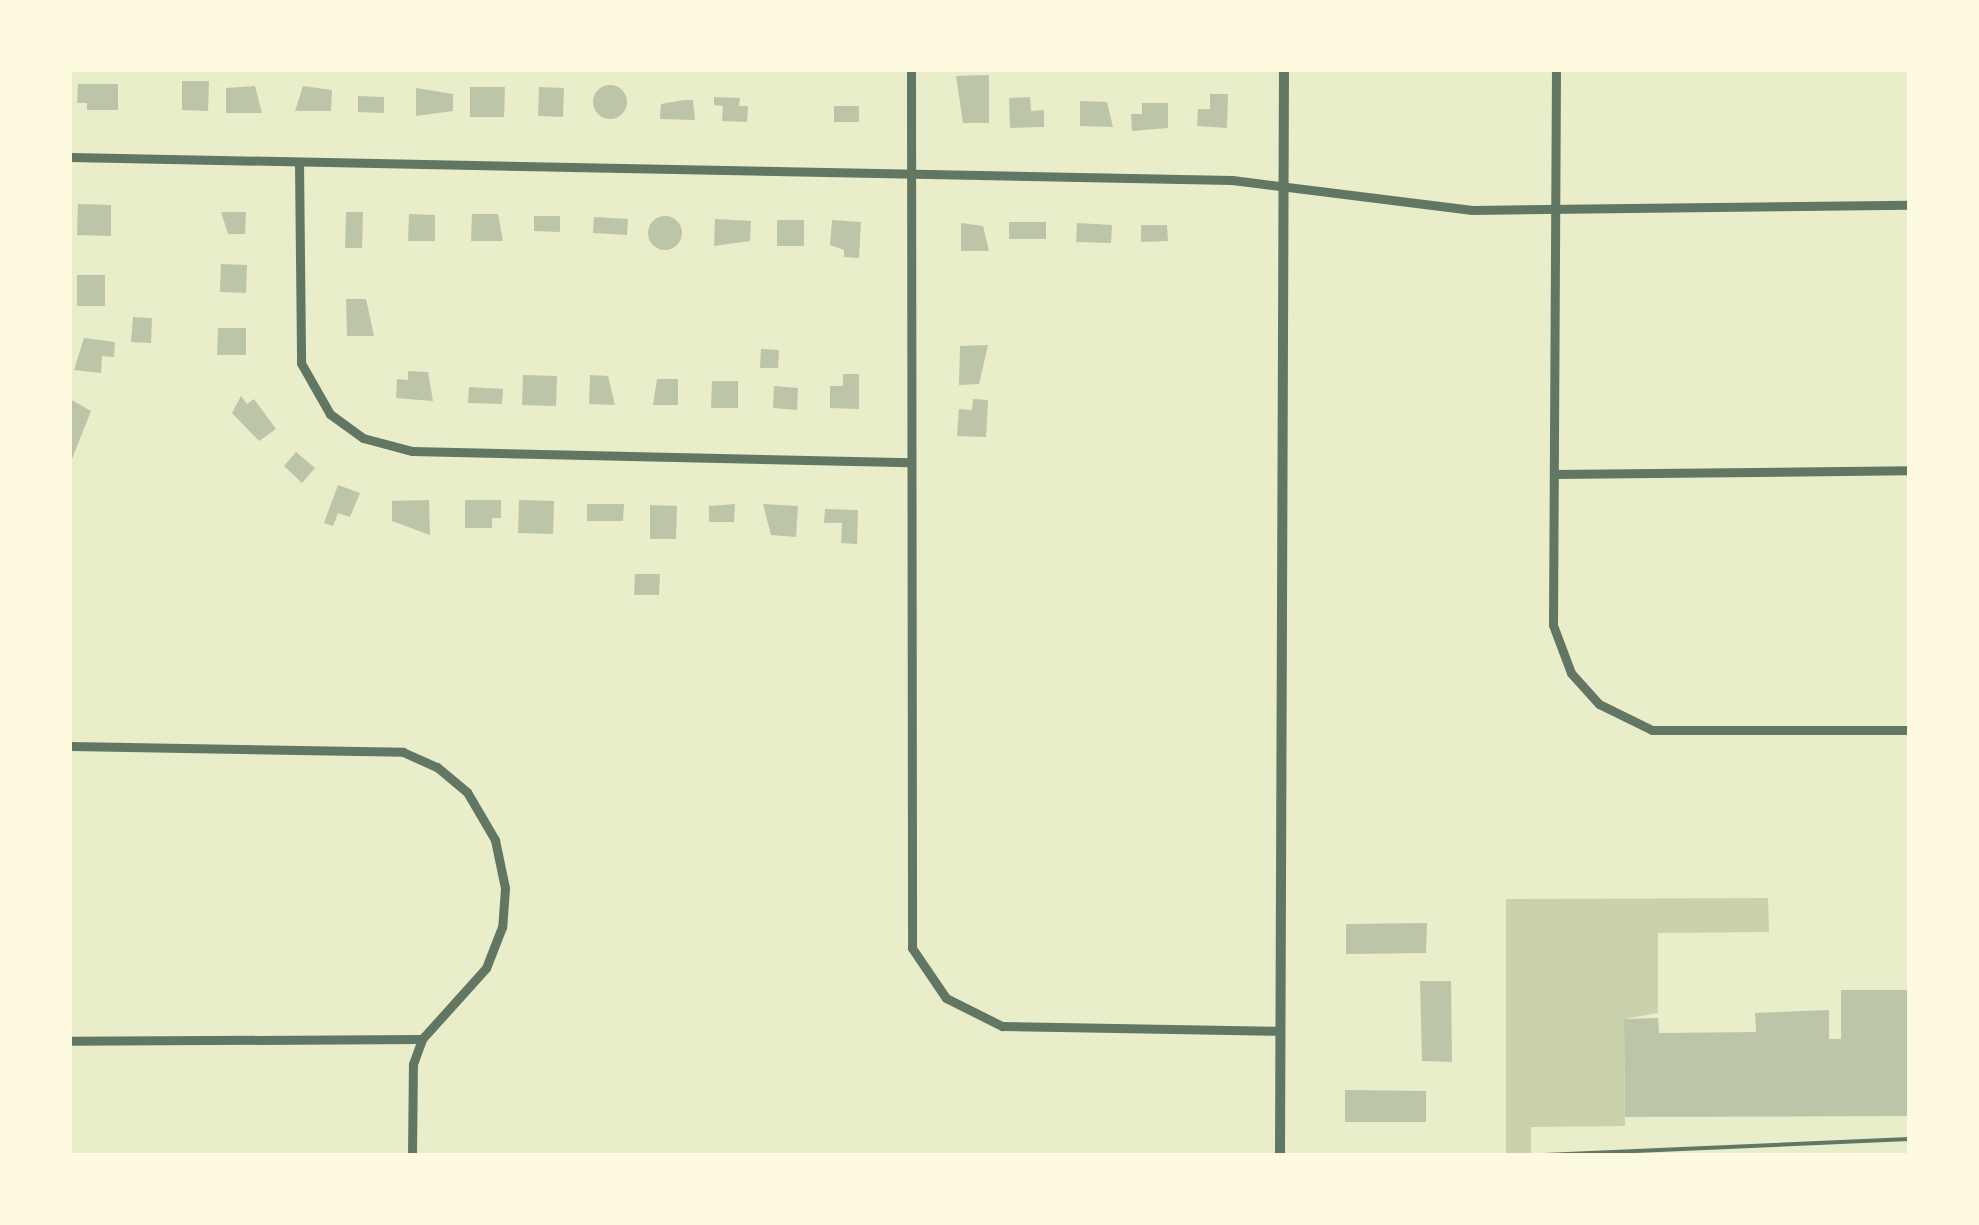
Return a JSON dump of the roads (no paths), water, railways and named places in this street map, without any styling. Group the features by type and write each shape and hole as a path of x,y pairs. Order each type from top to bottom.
{"street":[{"path":"912,70 907,925 930,982 962,1009 1002,1026 1280,1031"},
{"path":"1280,1155 1284,70"},
{"path":"1556,70 1553,624 1559,650 1580,687 1624,719 1679,732 1909,730"},
{"path":"70,157 1283,183 1438,209 1909,205"},
{"path":"300,162 301,364 330,414 363,438 412,451 910,462"},
{"path":"1554,474 1909,470"},
{"path":"70,746 402,752 438,768 467,792 495,840 504,912 494,952 475,983 422,1039 413,1064 412,1155"},
{"path":"70,1041 422,1039"}],"lane":[{"path":"1544,1155 1909,1139"}]}
